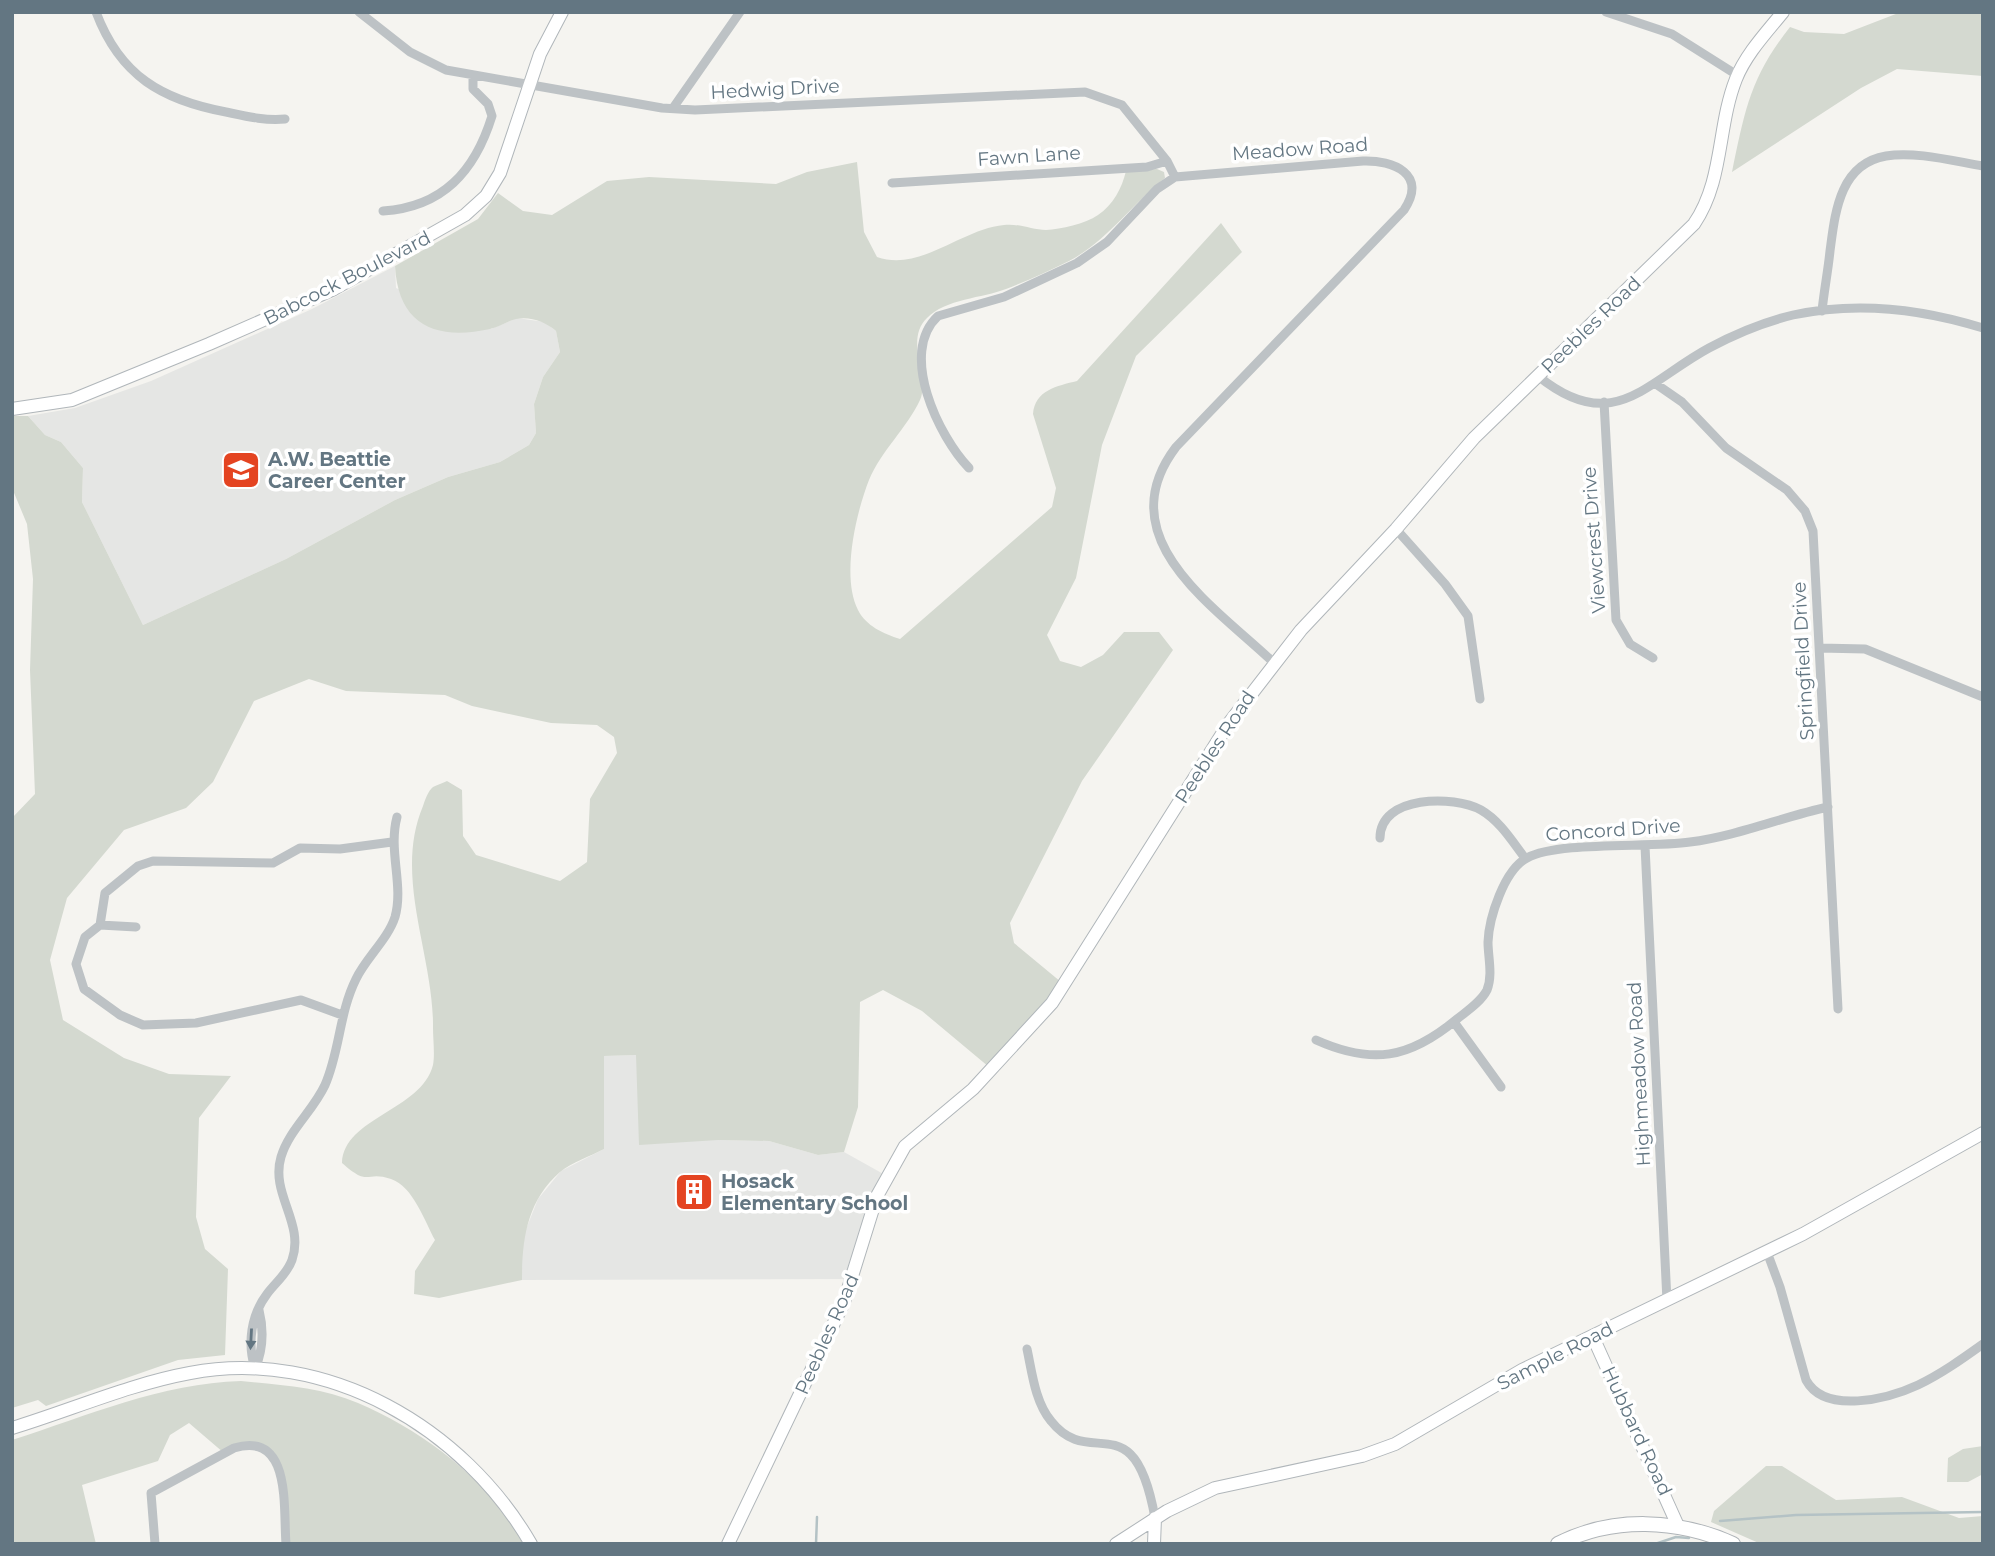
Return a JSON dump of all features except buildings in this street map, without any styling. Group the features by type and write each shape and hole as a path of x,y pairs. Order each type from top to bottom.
{"main road":[{"path":"1558,1544 1604,1528 1639,1524 1678,1526 1733,1544"}],"street":[{"path":"96,12 105,33 128,67 158,92 214,110 264,119 285,118"},
{"name":"Hedwig Drive","path":"359,12 428,63 473,76 630,104 708,110 1085,92 1122,105 1167,161 1174,177"},
{"name":"Babcock Boulevard","path":"12,409 72,400 211,343 334,289 457,221 480,202 496,181 540,54 562,12"},
{"path":"673,108 740,12"},
{"path":"1606,12 1661,29 1737,75"},
{"name":"Peebles Road","path":"729,1544 844,1302 877,1196 895,1159 918,1133 992,1070 1052,1003 1229,723 1273,662 1396,529 1474,438 1686,234 1701,215 1714,184 1727,107 1737,75 1759,40 1783,12"},
{"path":"383,211 412,207 428,201 451,187 469,168 492,116 488,104 473,89 473,76"},
{"path":"1822,311 1837,203 1844,186 1855,173 1879,158 1896,155 1983,166"},
{"name":"Fawn Lane","path":"892,183 1147,167 1167,161"},
{"name":"Meadow Road","path":"1174,177 1382,161 1398,166 1410,187 1410,199 1404,210 1176,447 1159,475 1153,514 1163,551 1187,580 1273,662"},
{"path":"969,468 957,455 938,424 926,386 923,345 930,324 942,312 1004,297 1077,263 1107,242 1157,189 1174,177"},
{"path":"1538,376 1570,395 1604,402 1632,398 1689,360 1732,337 1783,318 1822,311 1914,311 1983,328"},
{"name":"Springfield Drive","path":"1656,384 1682,402 1726,448 1787,490 1805,512 1815,543 1838,1009"},
{"name":"Viewcrest Drive","path":"1604,402 1616,620 1630,644 1653,658"},
{"path":"1396,529 1445,584 1468,616 1480,699"},
{"path":"1820,648 1864,649 1983,697"},
{"path":"1380,838 1383,824 1396,812 1429,800 1448,800 1471,805 1490,817 1525,858"},
{"name":"Concord Drive","path":"1316,1040 1351,1054 1386,1055 1413,1048 1454,1022 1479,1000 1488,988 1490,927 1507,881 1525,858 1555,850 1706,840 1828,807"},
{"path":"255,1368 261,1354 262,1322 259,1310 266,1294 287,1270 296,1242 278,1185 278,1165 288,1141 325,1084 337,1050 342,1015 356,979 396,914 397,893 392,842 397,817"},
{"path":"100,925 105,893 138,866 153,861 273,863 300,848 340,849 392,842"},
{"name":"Highmeadow Road","path":"1645,846 1667,1301"},
{"path":"136,927 100,925 85,937 76,964 84,989 120,1015 143,1024 197,1023 301,1000 342,1015"},
{"path":"1454,1022 1501,1087"},
{"name":"Sample Road","path":"1116,1544 1193,1497 1235,1482 1378,1451 1417,1433 1522,1370 1767,1252 1983,1132"},
{"path":"1767,1252 1780,1287 1806,1380 1814,1391 1825,1398 1852,1400 1914,1387 1983,1344"},
{"name":"Hubbard Road","path":"1593,1337 1678,1526"},
{"path":"1027,1349 1039,1399 1049,1419 1069,1436 1114,1444 1134,1455 1146,1479 1155,1518 1154,1544"},
{"path":"12,1428 165,1378 209,1370 255,1368 300,1374 342,1385 411,1419 471,1466 508,1507 531,1544"},
{"path":"155,1544 151,1493 203,1464 242,1446 254,1445 271,1452 279,1468 286,1544"}],"shaded area":[{"path":"1901,12 1983,12 1983,76 1897,69 1861,88 1732,172 1741,130 1757,79 1790,27 1804,32 1844,34"},
{"path":"857,162 864,232 877,257 893,260 925,255 988,228 1009,225 1046,230 1080,223 1098,215 1108,206 1119,190 1126,171 1157,169 1164,172 1165,178 1083,253 1006,289 944,307 927,318 921,327 917,348 922,381 920,400 874,469 859,510 852,545 853,596 861,616 876,629 900,639 1052,507 1056,488 1033,414 1038,399 1048,390 1077,381 1221,223 1242,252 1136,356 1102,445 1076,578 1047,635 1060,661 1081,667 1103,655 1124,632 1159,632 1173,650 1082,781 1010,923 1014,943 1061,982 989,1067 922,1011 883,990 860,1002 858,1107 844,1152 818,1155 769,1141 718,1140 639,1145 636,1055 604,1056 604,1149 565,1168 540,1195 525,1235 522,1280 439,1298 414,1294 415,1271 435,1240 418,1205 399,1183 383,1177 363,1177 342,1163 346,1147 355,1135 414,1093 426,1081 433,1065 432,1000 413,888 412,860 415,833 425,801 433,787 447,781 462,790 463,836 476,855 560,881 587,862 590,799 617,753 614,737 597,725 551,723 472,706 445,695 346,691 309,679 254,701 213,782 186,808 124,830 67,898 50,960 63,1020 124,1058 169,1074 231,1076 199,1118 196,1217 205,1249 228,1269 225,1355 178,1360 46,1406 38,1400 12,1408 12,818 35,794 30,670 33,579 27,524 12,488 12,416 28,416 45,435 61,442 83,468 82,502 143,625 286,559 395,500 448,477 500,462 529,445 536,433 534,404 543,377 560,352 556,331 538,320 527,318 471,332 437,330 412,315 398,286 395,266 478,219 498,193 523,211 552,215 607,181 649,177 776,184 807,172"},
{"path":"395,266 396,288 491,329 517,318 545,322 556,331 560,352 543,377 534,404 536,433 529,445 500,462 448,477 395,500 286,559 143,625 82,502 83,468 61,442 45,435 28,416 75,408 151,381 312,309"},
{"path":"636,1055 718,1140 769,1141 818,1155 844,1152 887,1176 854,1279 522,1280 522,1239 538,1199 561,1171 604,1149 603,1056"},
{"path":"241,1381 330,1393 358,1403 407,1428 452,1460 473,1479 509,1521 523,1544 286,1544 280,1474 260,1447 224,1453 189,1423 170,1435 158,1461 82,1485 96,1544 12,1544 12,1440 154,1394 212,1383"},
{"path":"1983,1446 1983,1474 1968,1482 1947,1482 1948,1458 1963,1449"},
{"path":"1766,1466 1782,1466 1836,1500 1902,1497 1959,1518 1983,1516 1983,1544 1761,1544 1711,1522 1714,1511"}],"waterway":[{"path":"1720,1521 1796,1515 1983,1512"},
{"path":"816,1544 817,1517"},
{"path":"1655,1544 1676,1537 1689,1538"}],"place":[{"name":"A.W. Beattie Career Center","path":"241,470"},
{"name":"Hosack Elementary School","path":"694,1192"}]}
